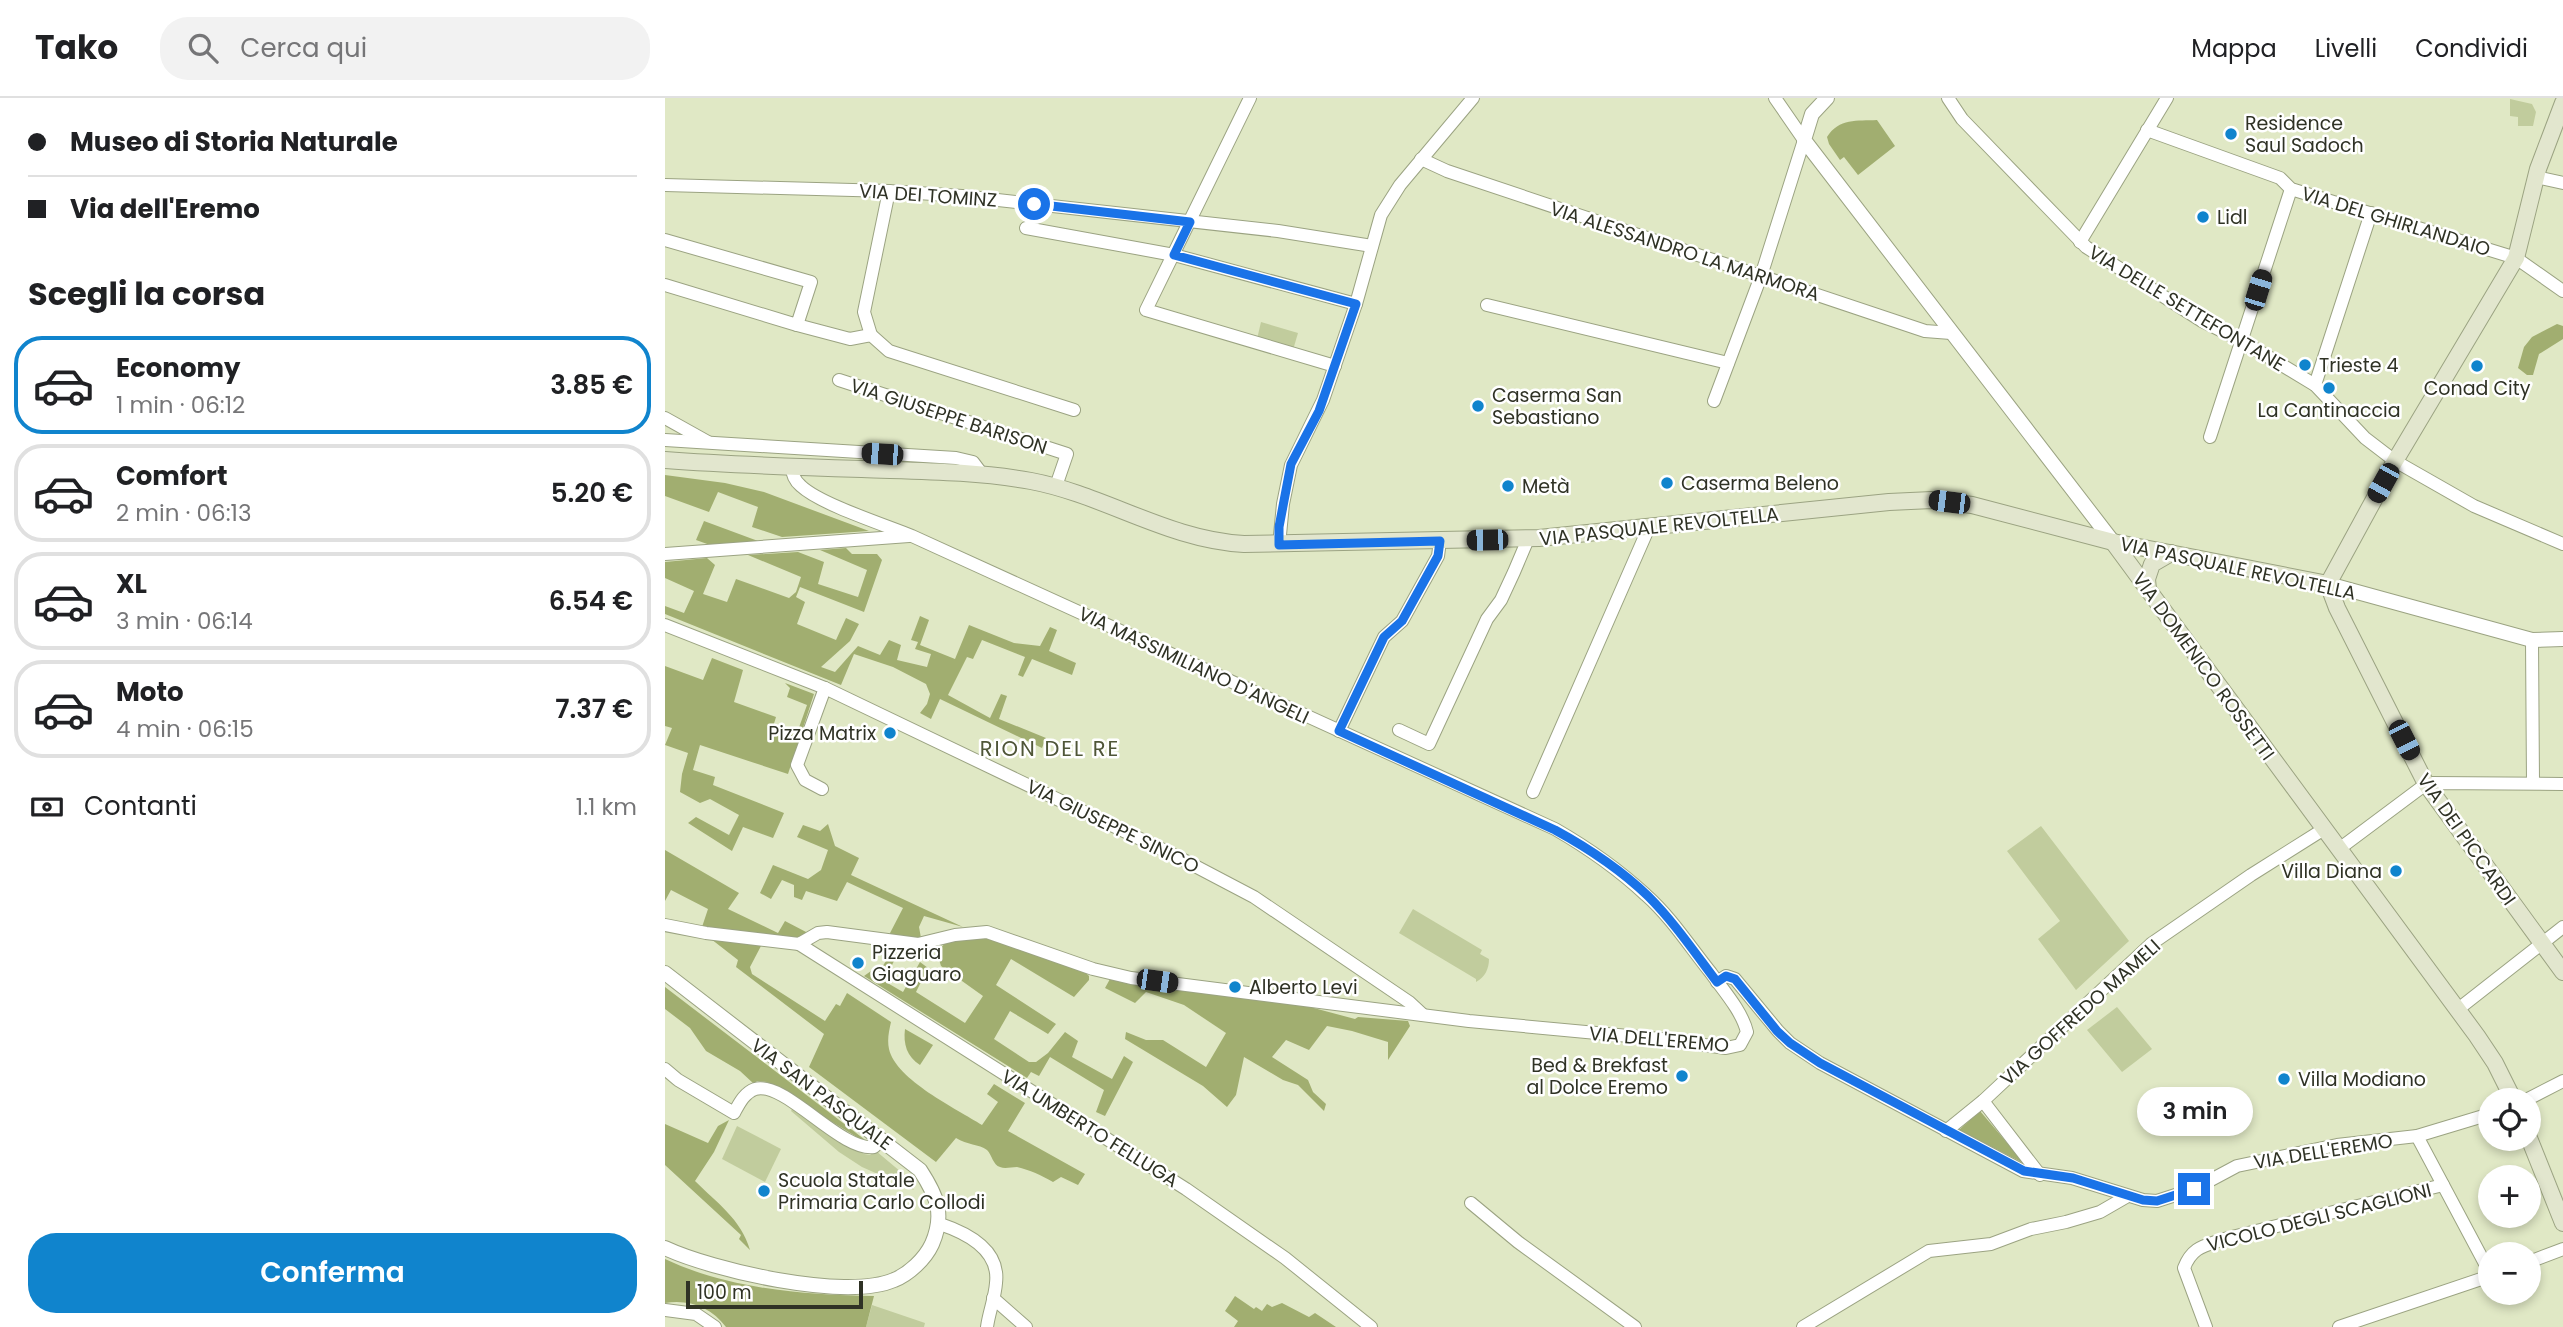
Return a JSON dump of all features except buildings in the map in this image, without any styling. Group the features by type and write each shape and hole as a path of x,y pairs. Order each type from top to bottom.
{"main road":[{"path":"2328,584 2395,461 2516,258 2536,177 2563,103"},
{"name":"VIA PASQUALE REVOLTELLA","path":"665,460 982,474 1056,486 1100,500 1168,529 1206,540 1279,545 1528,539 1889,502 1932,500 1972,505 2113,542 2328,584"},
{"name":"VIA DOMENICO ROSSETTI","path":"2113,542 2457,1010 2495,1063 2508,1088"},
{"path":"2148,590 2147,579 2152,564 2171,553"},
{"name":"VIA DEI PICCARDI","path":"2328,584 2337,608 2426,784 2563,972"},
{"path":"2534,1151 2563,1223"}],"street":[{"path":"1250,98 1146,310 1335,366"},
{"path":"1279,545 1279,527 1291,464 1319,411 1356,304 1381,215 1400,185 1473,98"},
{"path":"1775,98 1804,140"},
{"path":"1714,401 1761,276 1812,114 1827,98"},
{"name":"VIA DELLE SETTEFONTANE","path":"1948,98 1962,119 2080,242 2202,321 2242,341 2315,385 2365,438 2395,461 2474,506 2563,544"},
{"path":"2080,242 2167,98"},
{"name":"VIA DEL GHIRLANDAIO","path":"2147,130 2280,178 2291,189 2516,258 2563,291"},
{"name":"VIA DOMENICO ROSSETTI","path":"1804,140 2113,542"},
{"name":"VIA ALESSANDRO LA MARMORA","path":"1421,159 1447,171 1924,331 1951,333"},
{"path":"2536,177 2563,183"},
{"name":"VIA DEI TOMINZ","path":"665,185 889,191 975,197 1278,231 1372,246"},
{"path":"2210,437 2291,189"},
{"path":"889,191 864,312 876,342 889,351 1074,410"},
{"path":"2315,385 2371,214"},
{"path":"1026,228 1174,255 1356,304"},
{"path":"665,240 811,282 797,325"},
{"path":"665,285 850,339 871,335"},
{"path":"1487,305 1728,363"},
{"name":"VIA GIUSEPPE BARISON","path":"839,380 1067,454 1056,486"},
{"path":"665,418 709,442"},
{"path":"665,440 956,458 973,462 982,474"},
{"name":"VIA MASSIMILIANO D'ANGELI","path":"792,467 795,479 807,491 912,536 1555,830 1588,849 1648,896 1717,982"},
{"path":"1533,792 1649,527"},
{"path":"665,554 912,536"},
{"path":"1399,730 1429,744 1487,619 1501,600 1528,539"},
{"path":"1339,731 1384,637 1402,621 1438,556 1440,541"},
{"name":"VIA PASQUALE REVOLTELLA","path":"2328,584 2532,640 2563,639"},
{"name":"VIA GIUSEPPE SINICO","path":"665,625 825,688 1176,856 1254,897 1409,1002 1424,1016"},
{"path":"2532,640 2533,783"},
{"path":"822,789 805,780 797,765 825,688"},
{"path":"2339,849 2426,784 2563,784"},
{"name":"VIA GOFFREDO MAMELI","path":"1946,1131 1983,1101 2151,944 2251,875 2324,829"},
{"name":"VIA DELL'EREMO","path":"665,925 706,933 799,944 818,933 827,932 918,944 955,935 987,932 1107,973 1217,990 1424,1016 1733,1047 1744,1040 1747,1032 1745,1023 1717,982 1726,976 1735,979 1790,1043 1820,1063 1946,1131 2024,1171 2073,1178 2126,1197 2157,1201 2194,1189 2237,1166 2337,1145 2417,1136 2478,1118"},
{"path":"2457,1010 2563,927"},
{"name":"VIA UMBERTO FELLUGA","path":"799,944 1186,1189 1285,1258 1371,1327"},
{"name":"VIA SAN PASQUALE","path":"665,973 906,1158 925,1177 938,1204 940,1224"},
{"path":"665,1069 678,1080 734,1113 743,1097 753,1090 769,1089 845,1138 863,1146 874,1147 882,1139"},
{"path":"2541,1092 2563,1081"},
{"path":"1983,1101 2041,1175"},
{"path":"2417,1136 2478,1251"},
{"name":"VICOLO DEGLI SCAGLIONI","path":"2206,1327 2184,1268 2188,1256 2198,1248 2224,1239 2443,1185"},
{"path":"1803,1327 1929,1251 1991,1244 2031,1229 2100,1212 2126,1197"},
{"path":"1471,1203 1518,1242 1635,1327"},
{"path":"665,1248 720,1268 761,1278 833,1286 872,1285 894,1280 914,1267 929,1250 940,1224 969,1236 994,1262 997,1274 987,1327"},
{"path":"2541,1257 2563,1249"},
{"path":"2339,1327 2478,1278"},
{"path":"993,1298 1026,1327"},
{"path":"665,1310 696,1314 715,1327"}],"green space":[{"path":"2510,99 2532,104 2536,112 2533,126 2518,126 2518,117 2510,116"},
{"path":"1877,120 1895,146 1858,175 1844,157 1840,160 1827,137 1837,126 1856,121"},
{"path":"1261,322 1298,333 1293,350 1257,339"},
{"path":"2557,324 2563,326 2563,339 2539,354 2533,375 2527,375 2518,368 2524,347 2532,337"},
{"path":"665,475 725,483 764,492 869,531 782,537 752,527 758,507 718,492 709,512 665,496"},
{"path":"704,521 758,541 710,545 696,540"},
{"path":"846,548 852,554 877,554 882,560 864,612 800,587 796,597 805,602 797,624 836,640 846,618 859,624 850,641 821,667 835,672 858,646 880,655 889,640 901,645 897,660 927,667 931,654 915,649 918,642 911,640 920,616 929,620 920,645 955,659 969,625 1014,643 1040,646 1050,627 1057,630 1049,651 1076,663 1072,675 1032,659 1023,677 1018,675 1025,657 982,640 973,659 967,657 948,695 990,718 1001,694 1007,696 999,719 1046,738 1042,748 940,699 931,719 920,713 930,694 926,684 893,667 854,654 841,685 665,614 665,606 684,613 694,591 665,578 665,562 707,558 715,565 703,594 727,602 736,579 789,598 796,592 801,577 748,555 798,552 824,562 818,584 858,597 867,570 820,550"},
{"path":"712,658 743,670 734,702 776,717 773,727 796,736 807,705 787,697 790,688 785,683 814,694 788,774 700,745 693,770 715,777 713,785 784,813 773,838 743,827 732,851 688,823 696,817 729,835 739,815 710,799 700,803 680,792 688,753 665,745 672,728 665,726 665,666 703,680"},
{"path":"828,824 835,846 859,858 851,875 963,927 924,916 919,927 921,938 889,935 903,908 847,882 837,901 806,891 802,900 794,897 794,885 782,880 771,899 760,893 773,865 808,879 821,870 828,850 797,837 803,825 820,831"},
{"path":"2041,826 2129,941 2076,990 2038,939 2060,921 2007,851"},
{"path":"665,850 739,893 728,909 778,933 785,921 808,933 795,939 702,927 708,909 671,890 665,901"},
{"path":"1413,909 1482,950 1480,954 1489,959 1482,978 1476,982 1476,979 1399,933"},
{"path":"979,936 1084,971 1089,976 1089,980 1074,997 1011,959 996,985 1056,1024 1048,1034 1010,1011 994,1039 1029,1062 1036,1062 1048,1053 1065,1032 1078,1041 1072,1057 1112,1079 1124,1056 1133,1062 1105,1116 1096,1112 1104,1090 1050,1057 1039,1076 1031,1072 1027,1078 864,976 871,971 877,975 886,961 894,961 884,981 903,992 920,962 928,968 916,992 965,1023 983,996 941,966 937,953 945,943"},
{"path":"711,939 761,946 750,967 752,974 825,1021 836,1004 840,1006 847,993 891,1022 889,1049 903,1072 929,1093 982,1125 998,1102 987,1094 994,1084 1025,1103 1008,1131 1085,1174 1078,1185 1061,1177 1053,1182 1022,1168 1000,1167 987,1150 956,1138 936,1162 809,1067 824,1034 736,967 738,960"},
{"path":"1110,979 1310,1007 1355,1019 1358,1017 1408,1021 1410,1026 1388,1060 1388,1042 1327,1026 1309,1050 1286,1040 1272,1057 1308,1080 1313,1092 1326,1104 1324,1111 1298,1085 1283,1080 1244,1057 1236,1095 1227,1107 1203,1086 1125,1039 1126,1032 1146,1040 1163,1040 1206,1067 1226,1033 1184,1005 1146,992 1135,1003 1105,988"},
{"path":"665,987 864,1139 767,1082 757,1081 754,1084 740,1071 706,1051 690,1028 665,1009"},
{"path":"2117,1007 2152,1049 2122,1072 2087,1030"},
{"path":"905,1029 933,1045 920,1065 907,1050"},
{"path":"792,1109 864,1154 870,1155 876,1151 901,1172 914,1190 862,1167 839,1152 791,1111"},
{"path":"1980,1111 2025,1164 1959,1130"},
{"path":"729,1120 714,1152 695,1181 734,1220 750,1250 739,1239 741,1235 665,1165 665,1124 708,1143 718,1126"},
{"path":"737,1126 781,1149 765,1182 722,1159"},
{"path":"665,1259 741,1284 794,1292 874,1296 866,1327 726,1327 714,1314 699,1306 683,1302 665,1303"},
{"path":"1235,1296 1254,1309 1256,1307 1262,1311 1267,1304 1272,1307 1282,1303 1309,1317 1315,1313 1336,1327 1234,1327 1238,1321 1225,1311"},
{"path":"872,1305 925,1323 924,1327 866,1327"}],"place":[{"name":"Residence Saul Sadoch","path":"2231,134"},
{"name":"Lidl","path":"2203,217"},
{"name":"Trieste 4","path":"2305,365"},
{"name":"Conad City","path":"2477,366"},
{"name":"La Cantinaccia","path":"2329,388"},
{"name":"Caserma San Sebastiano","path":"1478,406"},
{"name":"Caserma Beleno","path":"1667,483"},
{"name":"Metà","path":"1508,486"},
{"name":"Pizza Matrix","path":"890,733"},
{"name":"Villa Diana","path":"2396,871"},
{"name":"Pizzeria Giaguaro","path":"858,963"},
{"name":"Alberto Levi","path":"1235,987"},
{"name":"Bed & Brekfast al Dolce Eremo","path":"1682,1076"},
{"name":"Villa Modiano","path":"2284,1079"},
{"name":"Scuola Statale Primaria Carlo Collodi","path":"764,1191"}],"district":[{"name":"RION DEL RE","path":"1050,749"}],"route":[{"path":"1034,204 1190,222 1174,255 1356,304 1319,411 1291,464 1279,527 1279,545 1440,541 1438,556 1402,621 1384,637 1339,731 1555,830 1588,849 1648,896 1717,982 1726,976 1735,979 1790,1043 1820,1063 1946,1131 2024,1171 2073,1178 2126,1197 2157,1201 2194,1189"}]}
